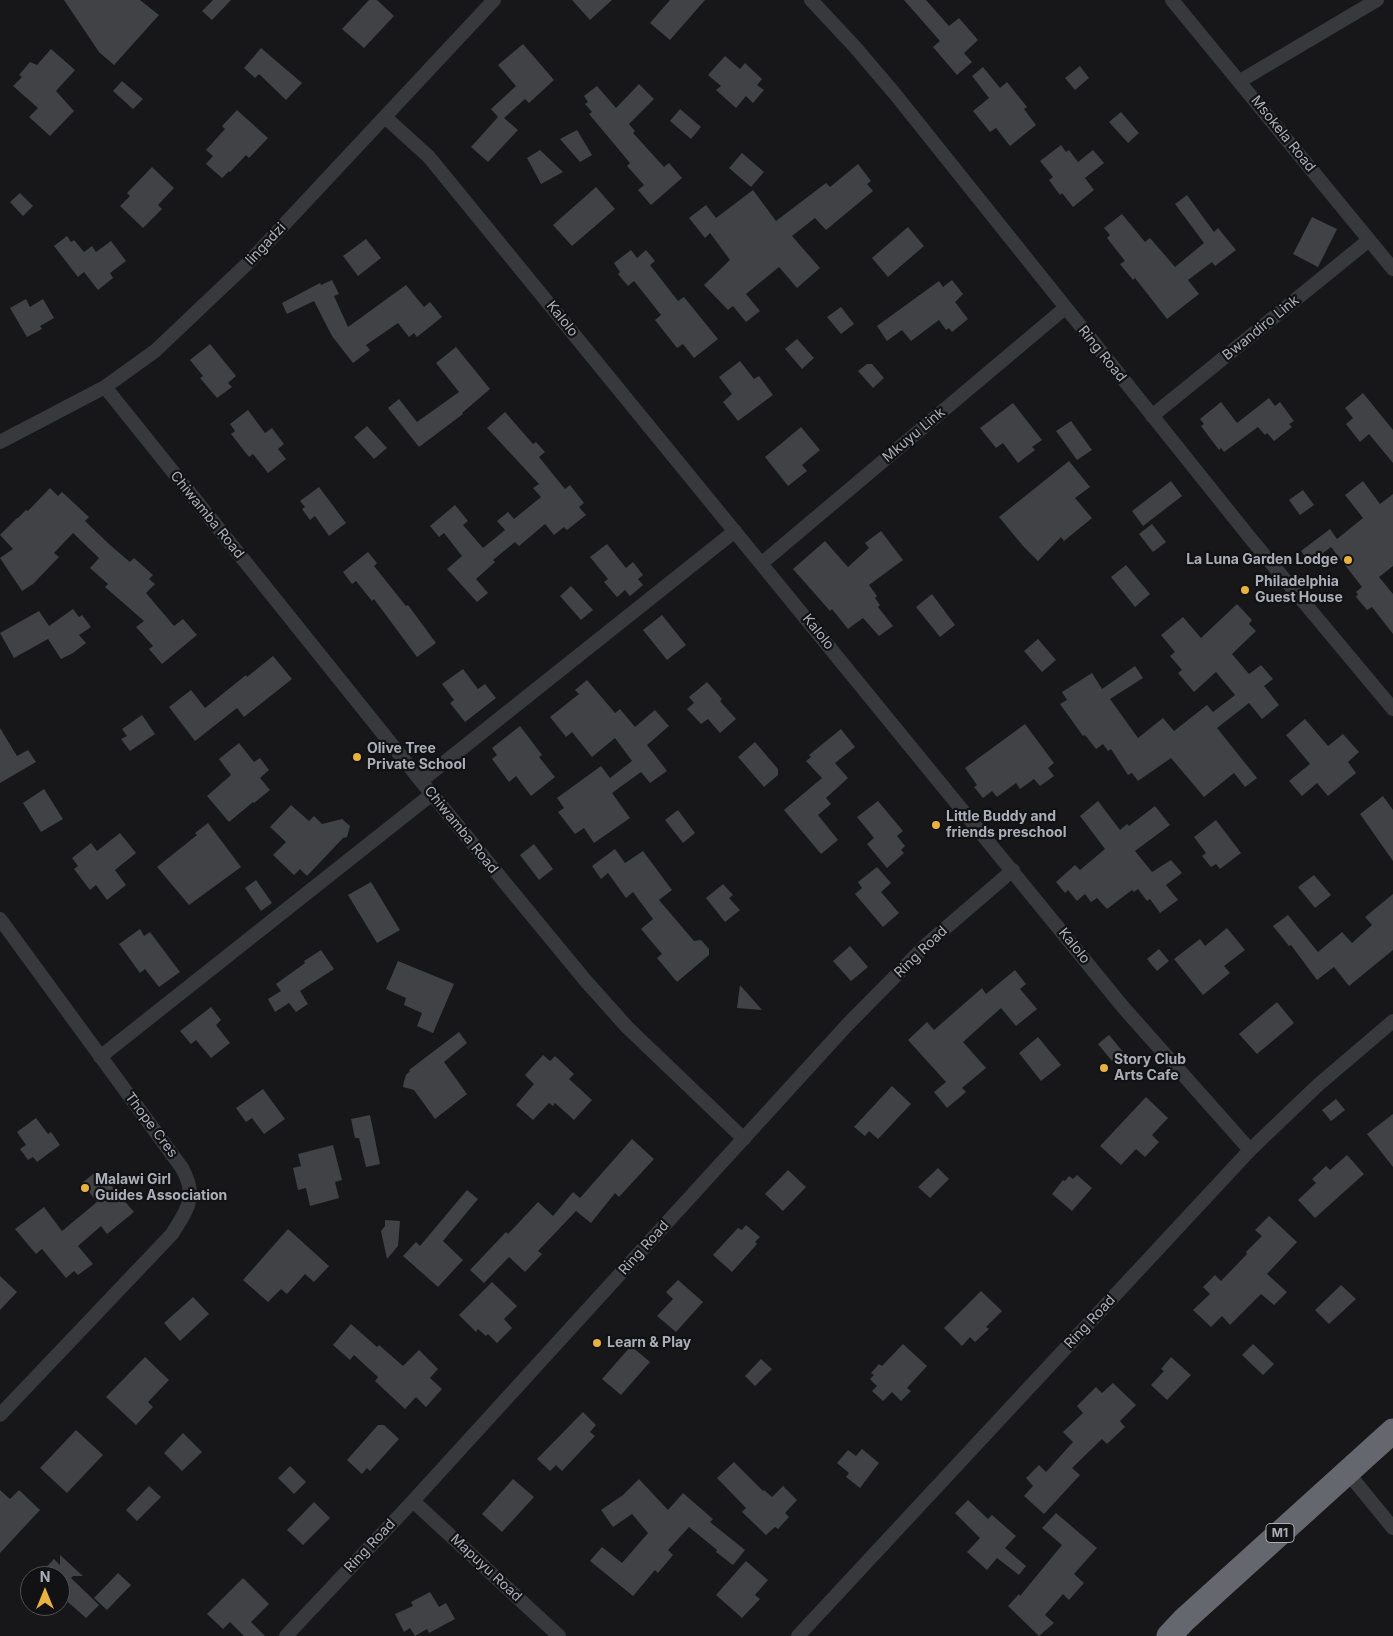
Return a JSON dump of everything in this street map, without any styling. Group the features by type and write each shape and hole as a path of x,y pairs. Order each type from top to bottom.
{"highway":[{"name":"M1","path":"1169,1636 1184,1620 1393,1431"}],"street":[{"name":"lingadzi","path":"0,442 105,387 155,351 250,261 494,0"},
{"name":"Ring Road","path":"811,0 849,40 895,94 1251,539 1393,709"},
{"name":"Msokela Road","path":"1172,0 1393,269"},
{"path":"1240,81 1377,0"},
{"name":"Kalolo","path":"385,117 430,157 1123,1007 1250,1150"},
{"name":"Bwandiro Link","path":"1152,416 1369,240"},
{"name":"Mkuyu Link","path":"762,563 1065,308"},
{"name":"Chiwamba Road","path":"105,387 421,781 585,980 627,1028 744,1139"},
{"path":"421,781 736,531"},
{"path":"100,1057 432,794"},
{"name":"Ring Road","path":"286,1636 413,1501 848,1024 927,944 1013,870"},
{"name":"Thope Cres","path":"0,919 182,1168 189,1180 191,1190 190,1203 172,1234 0,1414"},
{"name":"Ring Road","path":"798,1636 1250,1150 1318,1085 1393,1021"},
{"path":"1348,1473 1393,1528"},
{"name":"Mapuyu Road","path":"413,1501 559,1636"}],"building":[{"path":"64,0 140,0 159,15 114,65 99,52"},
{"path":"213,0 231,0 212,20 202,11"},
{"path":"369,0 377,0 394,16 364,48 342,29"},
{"path":"572,0 612,0 590,20"},
{"path":"670,0 705,0 670,40 650,23"},
{"path":"904,0 926,0 949,26 959,18 978,40 964,53 972,62 957,75 933,47 940,41"},
{"path":"523,44 554,80 529,103 525,99 504,118 518,130 488,162 471,147 498,117 491,109 516,86 498,65"},
{"path":"261,48 302,83 286,100 259,74 255,78 244,68"},
{"path":"51,49 75,70 56,91 74,111 50,136 29,117 38,108 13,86 22,77 19,75 30,62 37,65"},
{"path":"725,56 740,69 745,63 762,79 757,85 764,90 753,103 746,96 736,108 716,90 721,86 708,75"},
{"path":"1080,66 1089,78 1075,90 1065,78"},
{"path":"983,67 1000,88 1007,82 1027,107 1024,109 1036,125 1010,146 996,128 990,132 973,111 989,98 972,76"},
{"path":"122,81 143,99 133,109 113,91"},
{"path":"639,84 654,99 629,124 635,131 633,133 664,167 669,163 682,178 651,205 638,190 644,185 627,166 630,163 589,114 592,112 585,104 588,102 584,96 597,86 616,108"},
{"path":"680,109 701,127 691,139 670,121"},
{"path":"237,110 268,138 249,158 246,155 222,178 206,164 213,156 206,150 225,129 222,126"},
{"path":"1121,112 1139,133 1128,143 1109,122"},
{"path":"577,130 592,155 580,162 560,139"},
{"path":"1061,145 1066,152 1069,150 1078,162 1093,150 1104,163 1085,178 1094,190 1073,207 1062,193 1060,195 1049,180 1053,177 1040,161"},
{"path":"540,150 563,172 541,184 527,158"},
{"path":"742,153 764,172 751,187 729,168"},
{"path":"858,164 871,181 867,184 873,191 826,230 815,218 792,236 820,268 797,288 779,267 746,294 760,311 746,322 733,306 728,310 704,285 730,260 710,233 705,238 689,218 706,205 716,218 753,190 776,221 826,183 830,187"},
{"path":"152,167 174,188 158,205 162,209 143,228 120,206 130,196 127,193"},
{"path":"596,187 615,209 572,246 553,225"},
{"path":"20,193 33,206 23,216 10,202"},
{"path":"1187,195 1214,232 1218,228 1236,250 1215,266 1212,262 1188,280 1199,294 1167,319 1135,278 1133,280 1120,264 1125,261 1107,238 1110,235 1104,228 1122,214 1145,242 1150,238 1175,267 1204,243 1175,204"},
{"path":"1312,217 1337,229 1318,267 1293,254"},
{"path":"908,227 924,246 888,277 872,258"},
{"path":"67,236 71,242 74,240 84,252 92,246 96,252 111,241 126,261 110,273 113,278 98,290 84,272 78,277 54,246"},
{"path":"366,239 381,258 358,276 343,256"},
{"path":"631,250 637,258 646,250 655,261 650,265 678,301 684,297 718,339 694,358 683,344 677,348 655,320 661,315 634,281 628,286 618,274 620,272 614,263"},
{"path":"332,280 339,294 334,296 348,327 406,285 424,307 430,302 442,317 417,337 414,333 409,337 398,323 366,345 370,350 353,363 332,336 314,301 287,314 282,303 320,283 321,285"},
{"path":"952,280 963,294 955,302 968,319 952,332 949,328 946,330 939,320 911,341 902,330 887,341 877,326 939,281 943,287"},
{"path":"26,299 30,307 43,299 54,318 40,326 42,329 27,337 10,308"},
{"path":"841,307 854,324 841,334 827,317"},
{"path":"797,339 814,358 802,369 785,349"},
{"path":"210,344 236,376 228,383 232,387 217,398 200,378 203,376 190,360"},
{"path":"456,347 490,389 463,414 419,447 388,408 399,399 417,422 459,392 436,363"},
{"path":"740,361 754,379 759,376 773,395 738,421 723,402 732,394 719,377"},
{"path":"867,364 872,364 884,378 873,388 858,371"},
{"path":"1363,393 1393,430 1393,463 1369,434 1360,442 1346,424 1353,418 1345,408"},
{"path":"1269,398 1275,406 1280,402 1294,421 1289,424 1292,427 1274,441 1258,427 1224,452 1221,448 1219,450 1201,426 1204,424 1200,419 1221,402 1237,423"},
{"path":"1013,403 1042,440 1032,447 1035,450 1018,463 1003,443 996,448 980,428"},
{"path":"248,410 265,433 272,428 284,444 278,449 286,459 268,473 253,454 249,457 231,434 235,431 230,424"},
{"path":"505,412 533,444 536,442 545,452 539,457 565,489 570,485 584,503 579,507 586,515 567,530 564,527 554,535 545,524 519,546 515,542 493,560 495,562 476,579 488,593 477,602 447,569 462,556 444,533 439,537 430,526 455,505 468,521 463,525 483,548 505,530 497,521 508,512 514,519 541,497 533,488 539,484 487,428"},
{"path":"1071,421 1092,450 1077,460 1056,431"},
{"path":"367,426 387,448 374,459 354,437"},
{"path":"801,427 820,450 802,465 807,471 788,486 765,457"},
{"path":"1069,461 1090,487 1075,498 1092,518 1064,541 1061,537 1038,561 999,517"},
{"path":"1171,481 1182,496 1143,526 1132,511"},
{"path":"1363,481 1380,504 1393,494 1393,566 1379,577 1393,594 1393,634 1372,607 1367,610 1356,597 1358,594 1356,592 1362,587 1331,547 1310,563 1301,551 1330,529 1337,539 1363,518 1345,495"},
{"path":"319,487 346,523 329,536 315,516 310,520 302,509 305,507 300,501"},
{"path":"50,488 58,496 62,492 89,517 85,521 130,562 134,558 153,575 149,579 155,584 146,593 174,626 183,619 197,635 162,664 149,649 153,646 136,627 144,621 105,587 108,584 90,568 99,558 73,533 54,553 59,557 33,584 22,591 0,558 13,549 0,535 26,510 28,511"},
{"path":"1303,490 1314,505 1300,515 1289,500"},
{"path":"1152,524 1166,542 1153,552 1139,534"},
{"path":"881,531 903,560 869,585 877,596 875,598 880,605 878,607 893,626 879,636 863,618 848,629 832,609 830,611 793,569 825,541 848,567 869,548 865,543"},
{"path":"607,544 626,568 633,562 643,575 638,579 643,585 630,596 625,590 617,597 604,582 608,579 590,557"},
{"path":"368,552 377,563 374,566 406,606 408,605 436,643 417,657 374,599 372,601 356,581 352,584 343,572"},
{"path":"1126,565 1150,594 1135,607 1111,577"},
{"path":"571,586 593,610 581,620 560,596"},
{"path":"932,594 955,625 940,637 916,607"},
{"path":"1237,604 1252,620 1249,624 1256,631 1232,654 1249,674 1261,665 1273,679 1264,686 1279,705 1262,719 1249,703 1217,728 1257,778 1245,787 1234,773 1204,797 1171,758 1138,781 1132,773 1128,775 1111,749 1108,751 1103,744 1096,749 1085,735 1083,736 1060,704 1067,700 1062,692 1092,673 1102,689 1135,666 1143,678 1110,699 1138,738 1163,718 1174,731 1207,705 1213,712 1235,695 1216,672 1194,692 1178,673 1182,670 1170,656 1175,652 1161,635 1183,617 1201,638"},
{"path":"73,609 79,617 82,615 91,627 79,635 86,643 61,659 48,639 14,658 0,633 39,611 49,626"},
{"path":"662,615 686,645 667,660 643,630"},
{"path":"1038,639 1056,660 1042,672 1024,651"},
{"path":"273,656 292,679 244,717 237,708 195,741 169,707 191,690 205,708"},
{"path":"463,669 478,689 485,684 496,698 465,722 450,703 454,700 442,684"},
{"path":"587,680 615,713 620,709 635,727 655,710 669,726 647,745 667,771 650,783 641,772 612,793 630,818 594,843 584,828 575,834 558,812 564,808 557,798 601,766 610,778 632,761 615,738 592,757 572,732 566,737 550,717 579,694 575,690"},
{"path":"707,682 736,719 720,733 708,719 701,724 687,709 694,703 689,697"},
{"path":"142,715 155,734 130,751 121,739 127,736 122,729"},
{"path":"1305,719 1328,746 1343,734 1359,752 1348,762 1356,773 1328,796 1317,783 1302,796 1289,781 1310,764 1286,735"},
{"path":"1025,724 1054,763 1048,768 1054,776 1040,786 1034,779 1020,789 1016,783 997,797 992,791 983,798 974,787 977,785 965,768"},
{"path":"520,726 542,755 539,757 555,777 531,796 516,776 509,782 492,759 497,755 492,748"},
{"path":"0,728 17,756 28,750 36,762 0,783"},
{"path":"841,729 855,747 835,763 848,778 826,798 831,804 818,815 838,840 821,854 784,810 822,778 806,761 811,757 809,755"},
{"path":"755,742 778,769 778,775 764,787 738,757"},
{"path":"239,743 254,762 260,758 269,770 260,778 270,790 229,822 207,796 231,775 219,759"},
{"path":"44,789 63,819 41,832 23,803"},
{"path":"1383,796 1393,810 1393,861 1360,814"},
{"path":"878,801 903,831 897,836 905,846 901,850 904,853 887,868 867,844 874,838 857,817"},
{"path":"1098,801 1120,830 1127,824 1129,826 1155,806 1170,825 1135,851 1152,872 1171,860 1182,873 1166,885 1178,900 1160,913 1150,899 1147,901 1138,889 1134,892 1132,890 1107,909 1097,898 1091,902 1085,894 1077,901 1068,890 1065,893 1056,882 1075,865 1080,870 1105,849 1080,816"},
{"path":"291,805 309,821 314,816 322,824 342,819 350,826 347,837 343,838 307,876 300,869 294,875 273,855 286,842 270,827"},
{"path":"678,810 695,833 683,843 665,820"},
{"path":"1216,820 1241,853 1220,869 1216,864 1211,867 1202,856 1206,853 1194,837"},
{"path":"208,823 241,867 189,905 157,867 197,835 195,833"},
{"path":"120,833 136,853 115,870 126,885 107,900 96,885 90,890 74,869 78,866 72,858 91,843 97,851"},
{"path":"534,844 553,869 539,880 520,855"},
{"path":"615,849 625,863 643,851 672,890 659,900 694,941 701,940 709,949 709,955 677,982 657,958 662,954 641,929 653,919 633,892 626,898 608,873 601,879 592,866"},
{"path":"877,867 891,883 881,892 899,913 883,927 855,894 862,888 858,882"},
{"path":"1314,875 1331,895 1315,908 1298,887"},
{"path":"256,880 272,903 261,911 245,888"},
{"path":"371,882 400,930 377,943 348,895"},
{"path":"723,884 733,895 729,898 740,910 725,922 706,898"},
{"path":"1393,894 1393,950 1349,986 1334,967 1317,980 1291,945 1289,946 1273,926 1288,915 1318,952 1342,932 1352,943 1372,925 1365,917"},
{"path":"1227,928 1245,950 1224,966 1230,973 1203,995 1174,959 1200,939 1205,946"},
{"path":"140,929 144,936 150,932 180,972 159,987 145,969 140,973 119,944"},
{"path":"850,946 868,967 851,981 833,961"},
{"path":"1159,949 1169,961 1157,971 1147,959"},
{"path":"321,950 334,969 300,991 308,1004 296,1012 289,1003 275,1012 268,999 281,991 276,984"},
{"path":"398,961 454,984 433,1033 417,1026 422,1013 404,1005 406,998 386,989"},
{"path":"1015,970 1026,984 1020,989 1037,1009 1016,1026 1001,1008 963,1042 986,1068 962,1088 966,1092 947,1108 934,1092 946,1082 908,1040 927,1022 934,1030 982,988 986,994"},
{"path":"740,985 762,1010 737,1008"},
{"path":"1277,1002 1294,1023 1257,1054 1239,1034"},
{"path":"211,1007 221,1020 216,1025 230,1043 211,1058 196,1040 191,1044 180,1031"},
{"path":"459,1032 467,1043 444,1062 467,1094 435,1119 414,1090 403,1087 404,1081 409,1070"},
{"path":"1109,1035 1124,1053 1112,1061 1098,1044"},
{"path":"1038,1037 1061,1065 1041,1081 1019,1053"},
{"path":"543,1055 550,1061 555,1056 574,1074 569,1079 592,1100 574,1120 555,1103 553,1106 549,1103 533,1120 516,1105 534,1084 525,1075"},
{"path":"892,1086 911,1104 878,1139 869,1131 865,1136 854,1127"},
{"path":"263,1089 285,1119 264,1134 252,1118 246,1122 236,1108"},
{"path":"1146,1097 1168,1118 1152,1135 1159,1142 1145,1157 1136,1149 1121,1165 1100,1146"},
{"path":"1336,1099 1345,1110 1331,1121 1322,1110"},
{"path":"1393,1114 1393,1167 1367,1134"},
{"path":"370,1115 380,1164 366,1167 359,1138 355,1138 351,1119"},
{"path":"36,1118 48,1134 51,1132 60,1145 37,1162 33,1157 28,1160 20,1149 26,1145 17,1132"},
{"path":"632,1139 654,1159 619,1197 615,1193 591,1223 576,1211 538,1251 542,1254 525,1272 509,1257 484,1283 470,1270 538,1202 553,1216 573,1192 580,1198"},
{"path":"333,1145 342,1180 335,1182 339,1198 310,1206 306,1188 298,1190 293,1168 301,1166 298,1154"},
{"path":"1347,1155 1364,1174 1315,1218 1298,1200 1316,1183 1312,1179 1326,1166 1330,1170"},
{"path":"938,1168 949,1179 930,1198 918,1187"},
{"path":"98,1170 134,1212 107,1234 101,1226 78,1246 93,1264 78,1275 74,1271 66,1278 42,1249 36,1254 15,1229 44,1207 62,1231 97,1202 82,1183"},
{"path":"788,1170 806,1187 783,1211 765,1194"},
{"path":"1077,1175 1092,1188 1072,1211 1052,1194 1063,1180 1065,1181 1069,1176 1073,1179"},
{"path":"467,1190 478,1199 443,1241 463,1260 438,1287 403,1256 416,1242 420,1246"},
{"path":"1269,1216 1297,1242 1267,1274 1287,1292 1274,1305 1261,1294 1230,1325 1222,1316 1211,1327 1193,1310 1210,1294 1203,1287 1215,1275 1221,1281 1247,1254 1246,1252 1262,1236 1255,1230"},
{"path":"385,1220 400,1221 398,1246 387,1259 381,1231 385,1226"},
{"path":"746,1225 760,1237 755,1242 757,1244 732,1272 713,1255 738,1228 742,1230"},
{"path":"288,1229 329,1266 314,1282 305,1274 287,1294 281,1289 268,1302 243,1280"},
{"path":"0,1276 17,1292 0,1310"},
{"path":"678,1280 703,1302 676,1332 657,1316 673,1299 666,1292"},
{"path":"492,1282 517,1306 504,1319 512,1328 497,1343 488,1334 486,1336 478,1329 476,1332 459,1315"},
{"path":"1341,1285 1356,1299 1329,1324 1315,1310"},
{"path":"981,1291 1002,1311 986,1327 989,1329 975,1342 970,1337 962,1346 944,1328"},
{"path":"193,1297 209,1314 180,1341 164,1323"},
{"path":"351,1324 377,1347 379,1345 403,1366 419,1350 438,1369 430,1378 442,1389 426,1407 416,1397 405,1409 375,1381 378,1377 354,1355 350,1360 333,1345"},
{"path":"903,1344 927,1366 907,1388 911,1391 901,1401 892,1392 883,1401 872,1391 877,1386 870,1379 874,1375 871,1373 879,1364 882,1366"},
{"path":"1253,1344 1274,1364 1263,1375 1242,1355"},
{"path":"631,1346 650,1362 621,1395 602,1379"},
{"path":"145,1357 169,1380 148,1402 153,1407 136,1425 106,1397"},
{"path":"1171,1357 1191,1375 1167,1400 1151,1385 1164,1371 1161,1369"},
{"path":"761,1359 772,1369 755,1386 745,1376"},
{"path":"1113,1383 1136,1405 1120,1421 1125,1427 1107,1444 1102,1439 1072,1468 1080,1475 1044,1514 1024,1496 1033,1486 1026,1478 1039,1465 1046,1472 1073,1442 1063,1432 1083,1413 1077,1406 1096,1387 1102,1393"},
{"path":"583,1412 596,1425 590,1432 595,1436 562,1471 556,1465 550,1471 537,1459"},
{"path":"378,1425 384,1425 399,1439 370,1471 367,1468 362,1474 347,1460"},
{"path":"76,1430 103,1455 67,1493 40,1468"},
{"path":"183,1433 202,1452 182,1471 164,1453"},
{"path":"862,1449 879,1463 860,1488 846,1477 849,1473 837,1463 848,1450 856,1456"},
{"path":"734,1462 763,1491 772,1497 783,1486 797,1500 785,1513 789,1517 778,1529 775,1527 766,1535 742,1512 746,1508 717,1478"},
{"path":"290,1466 306,1482 294,1494 278,1478"},
{"path":"513,1479 534,1497 502,1532 482,1514"},
{"path":"639,1479 668,1510 683,1493 713,1519 710,1522 745,1550 733,1565 689,1527 668,1550 673,1555 658,1573 655,1570 633,1596 590,1561 602,1547 622,1563 648,1533 632,1514 613,1527 601,1510 623,1495"},
{"path":"149,1486 161,1497 137,1521 126,1510"},
{"path":"0,1490 10,1499 19,1490 40,1510 0,1553"},
{"path":"968,1500 988,1519 992,1515 1016,1536 1005,1548 1026,1566 1019,1575 997,1558 987,1570 967,1552 980,1538 955,1513"},
{"path":"314,1502 330,1518 303,1545 287,1530"},
{"path":"1056,1513 1097,1548 1074,1574 1084,1583 1069,1600 1063,1594 1045,1615 1054,1623 1039,1636 1008,1606 1019,1594 1020,1596 1062,1545 1042,1528"},
{"path":"60,1555 83,1576 73,1576 71,1578 99,1605 86,1618 70,1604 70,1566 47,1566 54,1559 60,1565"},
{"path":"746,1561 768,1580 755,1595 760,1599 742,1618 716,1595"},
{"path":"118,1573 131,1585 107,1610 94,1598"},
{"path":"243,1578 269,1604 251,1622 265,1636 244,1636 230,1622 223,1629 207,1614"},
{"path":"430,1592 439,1607 446,1603 455,1619 429,1633 427,1629 415,1636 410,1628 404,1632 395,1614 413,1606 411,1602"}],"place":[{"name":"La Luna Garden Lodge","path":"1348,560"},
{"name":"Philadelphia Guest House","path":"1245,590"},
{"name":"Olive Tree Private School","path":"357,757"},
{"name":"Little Buddy and friends preschool","path":"936,825"},
{"name":"Story Club Arts Cafe","path":"1104,1068"},
{"name":"Malawi Girl Guides Association","path":"85,1188"},
{"name":"Learn & Play","path":"597,1343"}]}
